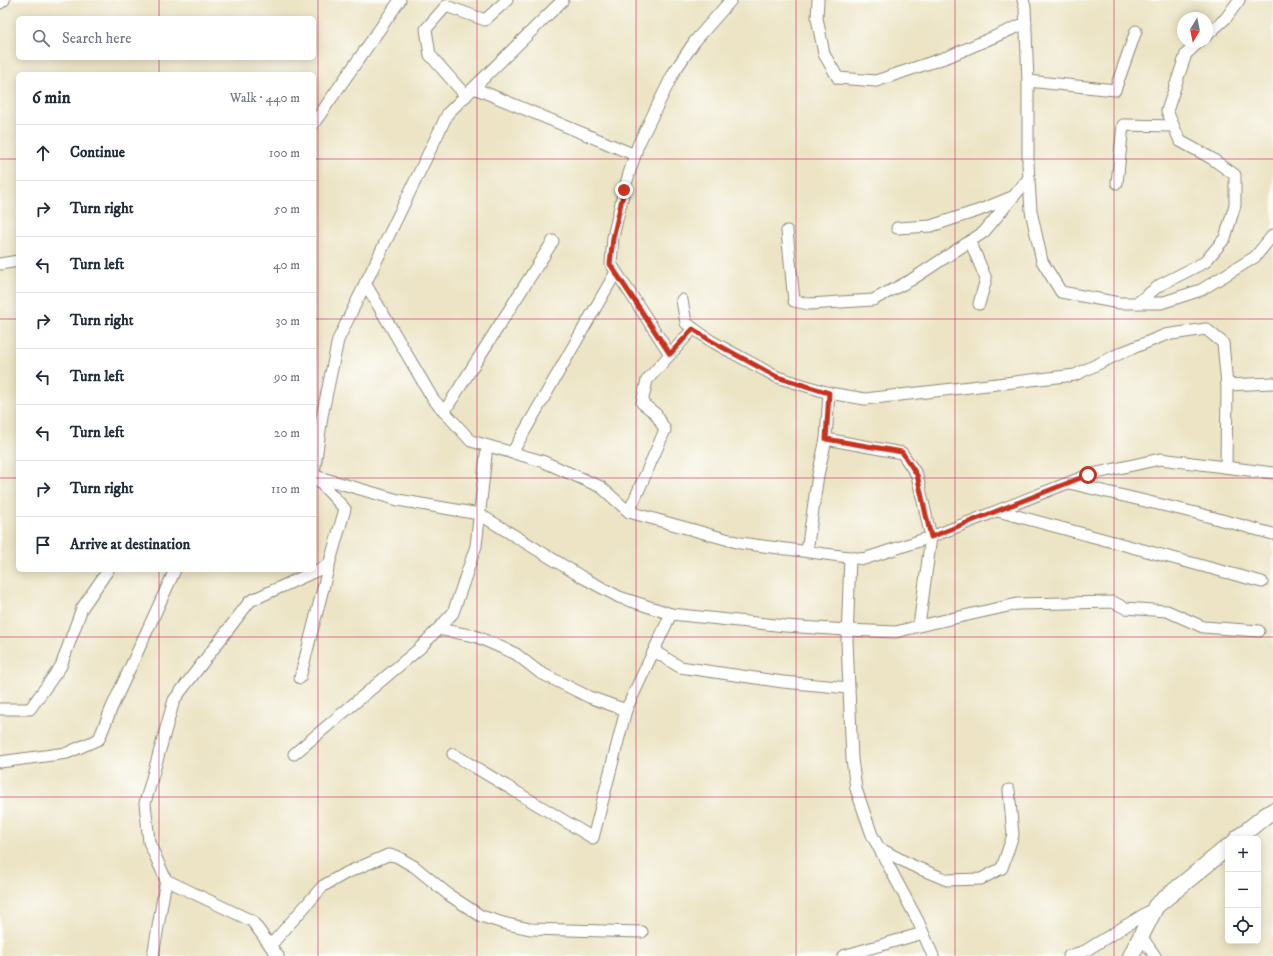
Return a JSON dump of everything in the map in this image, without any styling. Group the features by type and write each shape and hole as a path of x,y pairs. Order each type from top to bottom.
{"street":[{"path":"0,3 4,0"},
{"path":"316,120 400,0"},
{"path":"507,0 485,20 446,6 426,29 430,55 470,92 635,155"},
{"path":"316,446 318,416 338,340 448,113 563,0"},
{"path":"670,354 610,264 613,238 624,190 638,145 674,72 695,41 731,0"},
{"path":"818,0 817,18 824,54 838,78 876,82 950,56 1026,23"},
{"path":"1023,0 1026,23 1031,211 1042,261 1061,292 1119,303 1161,302 1201,290 1255,257 1273,235"},
{"path":"1213,30 1226,18 1239,0"},
{"path":"1028,81 1115,90 1136,31"},
{"path":"1137,303 1160,286 1205,262 1225,238 1235,205 1235,174 1211,158 1180,141 1167,111 1186,54 1192,48"},
{"path":"1117,183 1123,125 1173,126"},
{"path":"787,231 794,301 808,304 873,300 911,280 984,232 1029,178"},
{"path":"897,228 930,226 980,210 1014,196"},
{"path":"444,412 553,241"},
{"path":"970,242 986,279 979,304"},
{"path":"0,264 16,261"},
{"path":"512,453 616,272"},
{"path":"365,283 433,400 471,441 542,461 601,487 629,512 740,543 864,559 931,537 1088,475 1160,459 1273,473"},
{"path":"682,300 686,324 711,341 777,377 829,393 865,399 1075,375 1123,352 1165,335 1206,329 1223,343 1227,385 1226,467"},
{"path":"629,512 665,430 656,414 642,403 647,380 693,329"},
{"path":"1227,385 1273,383"},
{"path":"807,552 818,475 826,439 829,393"},
{"path":"826,439 902,452 917,475 931,537 919,626"},
{"path":"294,754 420,648 453,612 476,546 487,446"},
{"path":"316,476 398,500 479,514 582,577 613,593 671,614 785,626 896,632 1017,604 1114,602 1125,608 1167,610 1203,627 1258,631"},
{"path":"300,678 345,509 316,477"},
{"path":"1069,483 1196,513 1273,534"},
{"path":"998,511 1262,582"},
{"path":"850,557 847,630 852,759 856,789 872,835 923,933 933,956"},
{"path":"316,571 329,565"},
{"path":"0,709 30,709 60,666 82,608 107,572"},
{"path":"0,762 67,752 99,739 112,707 174,572"},
{"path":"153,956 166,880 149,842 144,804 174,700 250,601 314,572"},
{"path":"453,754 593,838 626,710 671,614"},
{"path":"438,629 475,636 516,654 539,672 589,697 626,710"},
{"path":"654,651 680,668 783,682 849,688"},
{"path":"879,848 911,865 947,880 981,879 1002,868 1013,835 1009,790"},
{"path":"1241,836 1273,811"},
{"path":"1069,956 1085,951 1156,906 1225,848"},
{"path":"270,946 323,886 344,874 388,855 396,856 415,867 449,895 481,916 496,921 530,929 642,932"},
{"path":"166,880 252,921 278,956"},
{"path":"1131,956 1156,906"},
{"path":"843,956 923,933"},
{"path":"1141,936 1154,956"}],"route":[{"path":"624,190 613,238 610,264 670,354 693,329 711,341 777,377 829,393 826,439 902,452 917,475 931,537 1088,475"}]}
